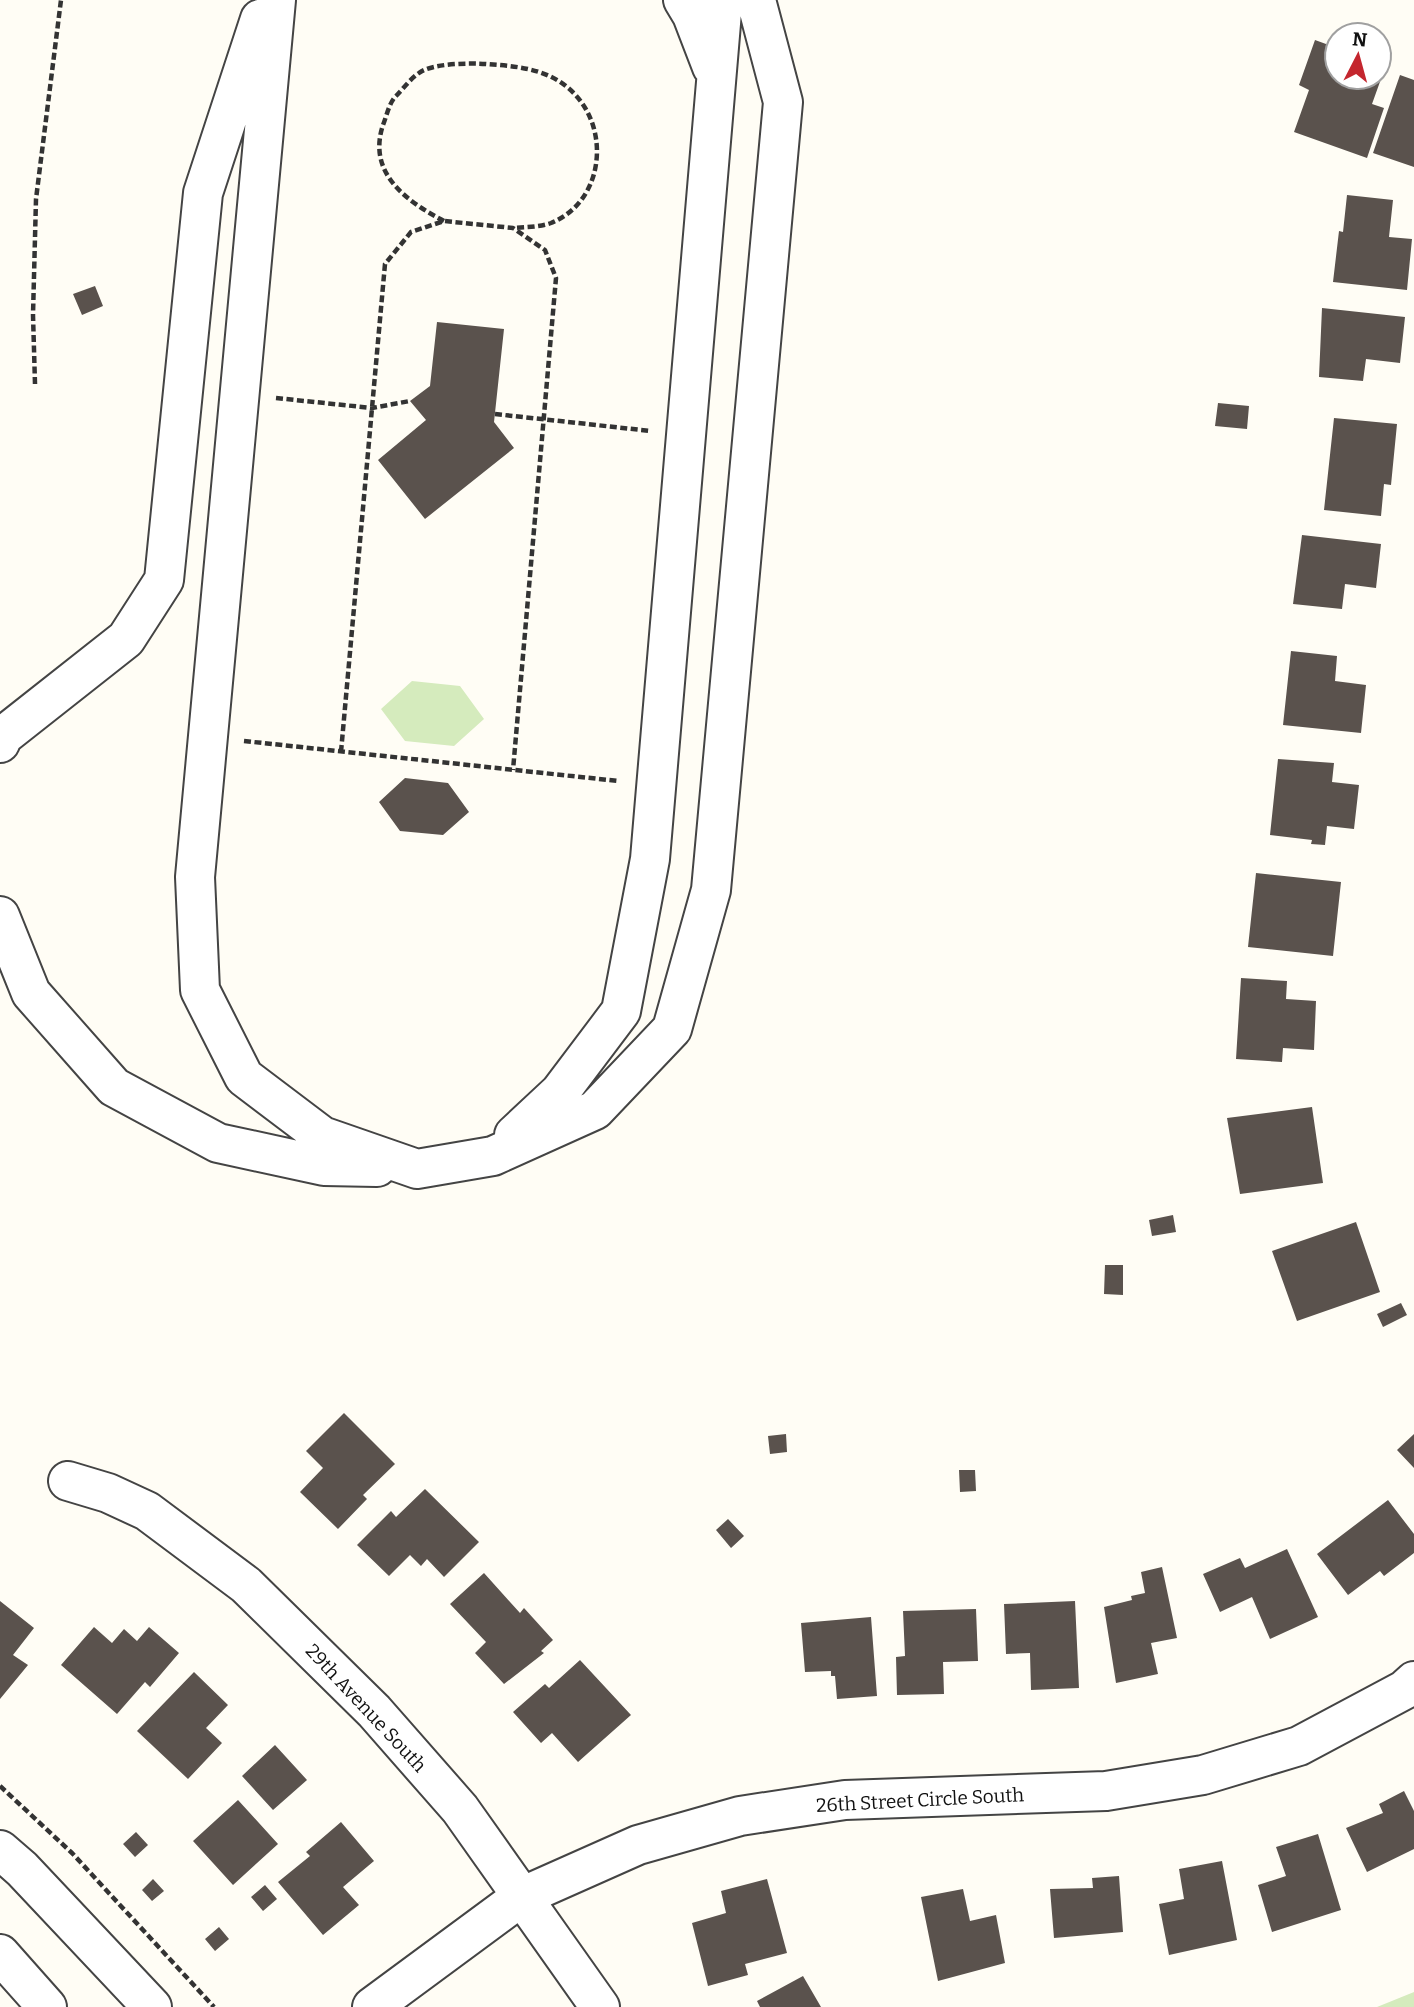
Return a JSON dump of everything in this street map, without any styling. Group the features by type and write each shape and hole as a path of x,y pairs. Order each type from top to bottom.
{"street":[{"path":"0,743 3,736 126,639 164,580 203,193 267,0"},
{"path":"276,0 195,877 200,990 244,1077 322,1136 417,1168"},
{"path":"270,76 297,0"},
{"path":"683,0 692,15 716,79"},
{"path":"493,1156 560,1092 621,1011 650,859 723,0"},
{"path":"0,916 31,993 114,1087 218,1143 324,1166 417,1168 493,1156 595,1110 672,1028 711,890 783,102 756,0"},
{"name":"29th Avenue South","path":"68,1481 108,1493 147,1511 246,1585 374,1711 451,1799 600,2007"},
{"name":"26th Street Circle South","path":"372,2007 521,1897 638,1845 740,1816 845,1800 1106,1791 1203,1775 1299,1746 1404,1690 1414,1681"},
{"path":"0,1850 22,1869 152,2007"},
{"path":"0,1954 47,2007"}],"path":[{"path":"35,384 33,315 36,199 61,0"},
{"path":"465,63 527,67 566,86 588,112 598,147 594,179 579,204 550,223 513,228 444,221 412,205 385,175 379,138 392,101 420,72 465,63"},
{"path":"341,752 385,264 411,232 444,221"},
{"path":"513,228 545,250 556,278 546,419 513,770"},
{"path":"240,395 372,408 410,401"},
{"path":"495,414 686,435"},
{"path":"208,737 657,786"},
{"path":"0,1786 72,1853 214,2007"}],"green space":[{"path":"412,681 460,686 484,719 454,746 405,741 381,709"},
{"path":"1414,1992 1414,2007 1377,2007"}],"building":[{"path":"1315,40 1323,43 1323,91 1377,91 1372,104 1384,108 1367,158 1294,132 1309,90 1299,85"},
{"path":"1400,75 1414,80 1414,167 1373,153"},
{"path":"1347,195 1393,200 1389,237 1412,239 1407,290 1333,282 1339,231 1343,232"},
{"path":"95,286 103,306 82,315 73,294"},
{"path":"1322,308 1405,317 1400,363 1366,359 1363,381 1319,377"},
{"path":"437,322 504,329 494,422 514,448 425,519 378,460 426,420 410,401 430,386"},
{"path":"1218,403 1249,406 1247,429 1215,426"},
{"path":"1334,418 1397,424 1391,485 1384,484 1381,516 1324,510"},
{"path":"1302,535 1381,544 1376,588 1345,584 1342,609 1293,604"},
{"path":"1291,651 1337,656 1335,681 1366,685 1361,733 1283,725"},
{"path":"1278,759 1334,763 1332,782 1359,785 1354,829 1327,826 1325,845 1311,844 1312,840 1270,835"},
{"path":"405,778 448,783 469,812 443,835 400,831 379,802"},
{"path":"1256,873 1341,882 1333,956 1248,947"},
{"path":"1241,978 1287,981 1286,999 1316,1001 1314,1050 1283,1048 1282,1062 1236,1059"},
{"path":"1312,1107 1323,1183 1240,1194 1227,1118"},
{"path":"1173,1215 1176,1232 1152,1236 1149,1220"},
{"path":"1356,1222 1380,1292 1297,1321 1272,1251"},
{"path":"1105,1265 1123,1265 1123,1295 1104,1294"},
{"path":"1401,1303 1407,1315 1383,1327 1377,1314"},
{"path":"344,1413 395,1464 363,1495 367,1499 338,1529 300,1492 323,1468 306,1451"},
{"path":"786,1434 787,1452 770,1454 768,1436"},
{"path":"1414,1434 1414,1468 1397,1450"},
{"path":"959,1470 975,1470 976,1491 960,1492"},
{"path":"425,1489 479,1542 444,1577 427,1559 421,1566 410,1555 389,1576 357,1545 391,1511 396,1517"},
{"path":"1388,1500 1414,1534 1414,1553 1384,1576 1380,1571 1348,1595 1317,1554"},
{"path":"728,1519 744,1536 731,1548 716,1530"},
{"path":"1287,1549 1318,1617 1270,1639 1252,1597 1220,1612 1203,1574 1240,1558 1245,1568"},
{"path":"1162,1567 1177,1638 1151,1643 1158,1674 1116,1683 1104,1607 1132,1600 1131,1596 1145,1593 1141,1572"},
{"path":"484,1573 520,1613 524,1608 553,1640 541,1651 544,1653 504,1684 475,1653 486,1642 450,1604"},
{"path":"0,1601 34,1628 13,1655 28,1665 0,1699"},
{"path":"1075,1601 1079,1688 1031,1690 1030,1653 1006,1654 1004,1604"},
{"path":"976,1609 978,1661 943,1662 944,1694 897,1695 896,1657 905,1656 903,1611"},
{"path":"871,1617 877,1696 837,1699 835,1676 831,1676 831,1671 805,1672 801,1623"},
{"path":"94,1627 112,1643 124,1629 137,1641 149,1627 179,1653 150,1687 145,1682 117,1714 61,1665"},
{"path":"580,1660 631,1715 578,1762 552,1733 541,1743 513,1712 545,1684 549,1688"},
{"path":"194,1672 228,1705 206,1728 222,1743 188,1779 137,1731"},
{"path":"275,1745 307,1780 273,1810 242,1776"},
{"path":"1404,1791 1414,1811 1414,1849 1367,1872 1346,1828 1383,1813 1379,1804"},
{"path":"238,1800 278,1844 233,1885 193,1841"},
{"path":"341,1822 374,1861 343,1887 359,1905 323,1935 278,1882 310,1856 306,1852"},
{"path":"136,1832 148,1845 135,1857 123,1844"},
{"path":"1318,1834 1341,1910 1272,1932 1258,1885 1286,1876 1276,1847"},
{"path":"1222,1861 1237,1940 1169,1955 1159,1904 1184,1899 1179,1869"},
{"path":"1119,1876 1123,1932 1054,1938 1050,1889 1093,1888 1092,1878"},
{"path":"153,1879 164,1891 152,1901 142,1890"},
{"path":"767,1879 787,1953 745,1964 748,1975 708,1986 692,1923 726,1913 721,1891"},
{"path":"265,1885 277,1899 263,1911 251,1897"},
{"path":"963,1889 970,1921 996,1915 1005,1963 938,1981 921,1897"},
{"path":"219,1927 229,1939 215,1951 205,1939"},
{"path":"803,1976 821,2007 760,2007 757,2001"}]}
